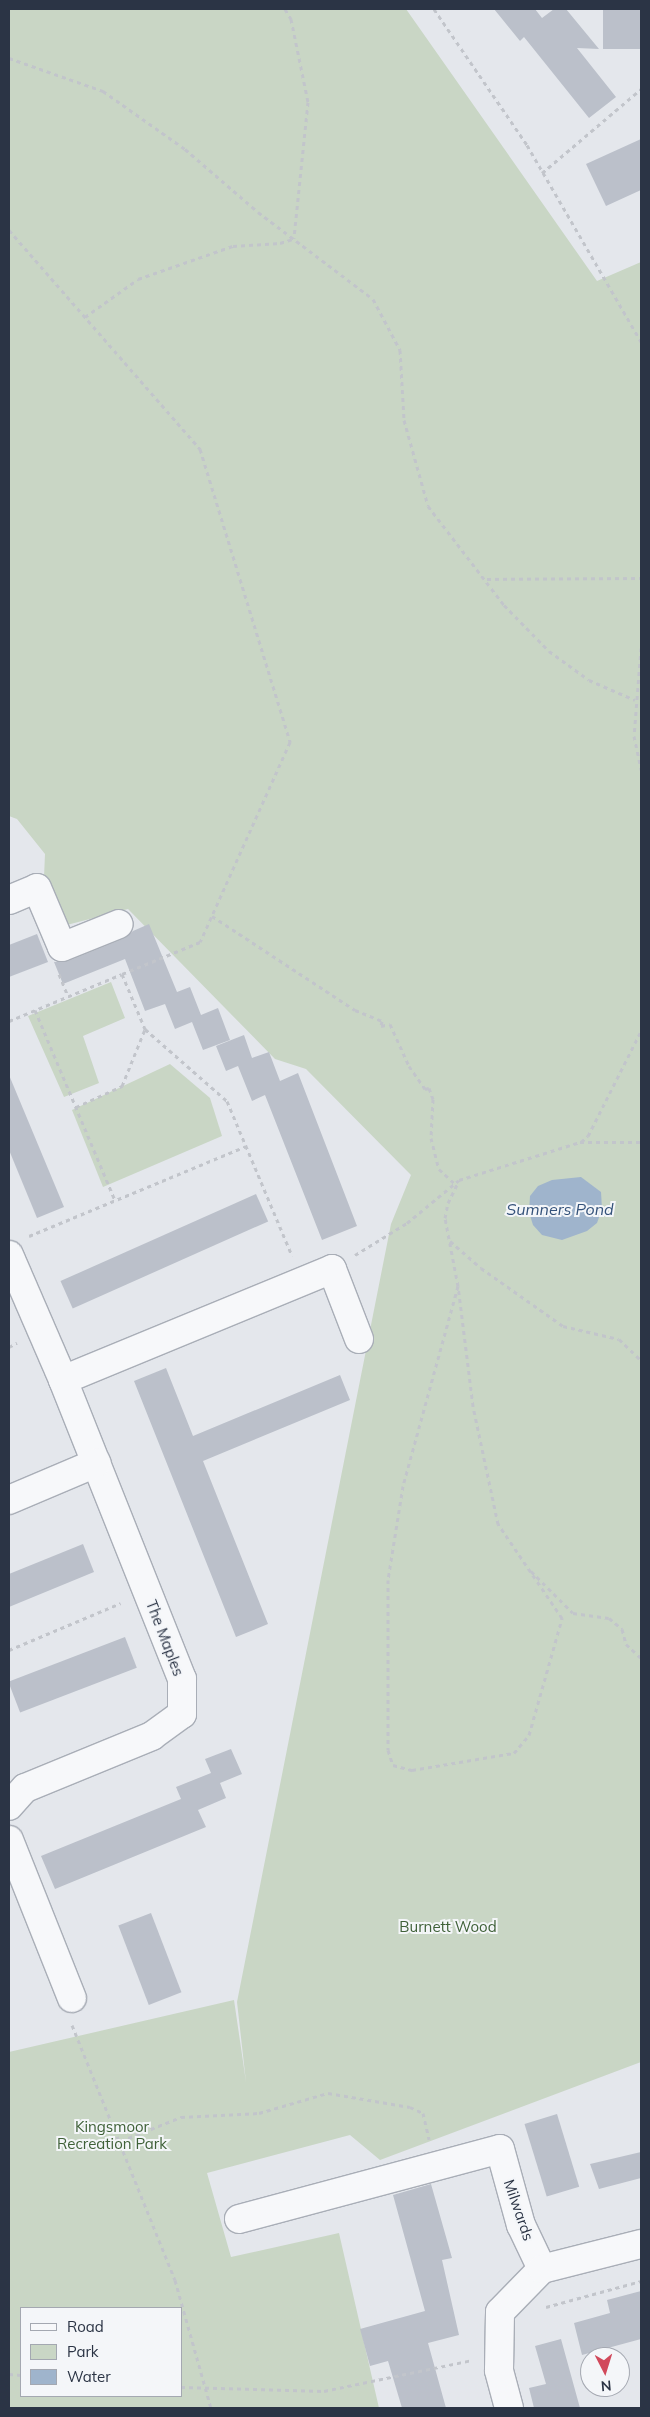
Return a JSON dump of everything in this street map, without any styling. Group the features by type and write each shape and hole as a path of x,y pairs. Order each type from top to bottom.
{"street":[{"path":"9,900 37,888 62,948 119,924"},
{"name":"The Maples","path":"9,1806 25,1788 152,1736 182,1714 182,1679 63,1380 17,1246"},
{"path":"63,1380 332,1269 359,1339"},
{"path":"9,1500 96,1463"},
{"path":"9,1840 72,1998"},
{"name":"Milwards","path":"435,2166 500,2149 521,2225 542,2269"},
{"path":"239,2219 435,2166"},
{"path":"509,2408 499,2370 500,2312 542,2269 641,2244"}],"path":[{"path":"284,9 291,19 308,102 294,238"},
{"path":"434,9 542,173 641,342"},
{"path":"9,58 103,91 185,149 294,238 373,299 400,350 404,420 428,506 487,579 504,604 549,651 589,680 634,700"},
{"path":"542,173 641,89"},
{"path":"9,230 200,450 290,742 200,942 9,1021"},
{"path":"85,317 138,278 233,246 280,243 294,238"},
{"path":"487,579 641,578"},
{"path":"641,648 634,700 634,736 641,770"},
{"path":"212,916 355,1010 382,1021 381,1026 390,1024 409,1066 425,1089 429,1088 434,1099 431,1138 439,1169 455,1184"},
{"path":"122,974 145,1029 227,1101 302,1282"},
{"path":"35,1010 115,1200"},
{"path":"76,1107 122,1086 145,1029"},
{"path":"580,1142 588,1136 641,1031"},
{"path":"332,1269 407,1223 459,1180 580,1142 641,1142"},
{"path":"17,1246 115,1200 246,1146"},
{"path":"458,1286 403,1486 388,1580 388,1750 393,1765 412,1770 514,1753 528,1735 562,1618 498,1524 472,1406 458,1286 445,1218 448,1203 459,1180"},
{"path":"449,1240 481,1268 563,1326 619,1340 641,1360"},
{"path":"525,1565 573,1613 609,1618 622,1630 626,1644 641,1658"},
{"path":"9,1650 148,1592"},
{"path":"72,1998 69,2019 121,2141 175,2280 211,2408"},
{"path":"121,2141 181,2116 259,2112 328,2093 410,2106 423,2113 435,2166"},
{"path":"500,2320 641,2281"},
{"path":"182,2387 324,2391 499,2354"}],"green space":[{"path":"9,9 406,9 597,281 641,262 641,2062 380,2160 350,2135 207,2173 231,2257 339,2233 379,2408 9,2408 9,2052 234,2000 246,2082 237,2002 391,1224 411,1175 306,1069 275,1059 128,909 63,926 44,877 45,854 17,819 9,816"},
{"path":"111,982 125,1018 83,1036 99,1083 64,1097 28,1016"},
{"path":"170,1064 210,1098 222,1136 103,1187 72,1110"}],"water":[{"name":"Sumners Pond","path":"581,1177 601,1192 602,1209 597,1223 587,1231 562,1240 542,1235 533,1225 529,1212 530,1196 538,1186 552,1180"}],"building":[{"path":"494,9 535,9 542,18 554,9 566,9 599,49 577,48 616,97 589,118 524,37 520,41"},
{"path":"603,9 640,9 640,49 603,49"},
{"path":"641,139 641,190 606,206 586,164"},
{"path":"149,924 177,992 190,987 201,1015 218,1008 230,1040 203,1050 192,1022 175,1029 165,1004 145,1011 125,959 63,984 54,962 68,961 125,938 133,931"},
{"path":"37,934 48,962 9,977 9,945"},
{"path":"244,1035 252,1058 269,1052 280,1081 298,1073 357,1226 322,1240 265,1095 252,1101 238,1066 226,1071 216,1046"},
{"path":"9,1075 64,1207 37,1218 9,1150"},
{"path":"256,1194 268,1221 73,1308 61,1281"},
{"path":"166,1368 193,1436 340,1375 350,1400 203,1461 268,1624 236,1637 134,1381"},
{"path":"83,1544 94,1572 9,1607 9,1574"},
{"path":"125,1637 137,1668 20,1713 9,1682"},
{"path":"231,1749 242,1774 220,1783 226,1798 198,1810 206,1827 55,1889 41,1856 181,1799 176,1787 211,1773 205,1759"},
{"path":"151,1913 181,1992 149,2005 118,1926"},
{"path":"557,2114 579,2187 547,2197 524,2124"},
{"path":"641,2152 641,2178 599,2189 590,2164"},
{"path":"431,2184 452,2258 442,2260 459,2335 428,2343 446,2408 402,2408 388,2361 370,2366 360,2329 425,2311 393,2195"},
{"path":"641,2291 641,2339 612,2347 580,2347 574,2323 610,2313 607,2300"},
{"path":"561,2339 580,2408 534,2408 529,2388 546,2384 535,2346"}],"park label":[{"name":"Burnett Wood","path":"448,1927"},
{"name":"Kingsmoor Recreation Park","path":"112,2134"}]}
